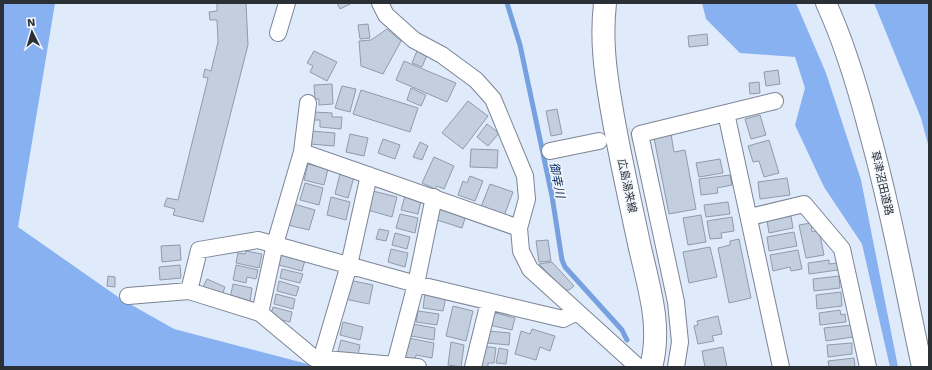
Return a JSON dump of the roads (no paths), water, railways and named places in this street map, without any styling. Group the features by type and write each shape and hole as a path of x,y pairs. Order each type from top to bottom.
{"main road":[{"name":"広島湯来線","path":"605,3 603,55 616,139 656,318 655,353 651,367"}],"street":[{"path":"278,33 287,3"},
{"path":"380,3 386,15 414,40 442,55 476,80 493,99 525,176 526,199 519,228 521,251 530,269 631,363 638,367"},
{"name":"草津沼田道路","path":"826,3 856,80 876,154 897,243 922,367"},
{"path":"676,367 680,342 676,302 635,134 775,101"},
{"path":"260,313 275,244 302,152 308,104"},
{"path":"726,113 750,217 781,367"},
{"path":"550,151 599,141"},
{"path":"302,152 519,228"},
{"path":"322,360 349,265 369,175"},
{"path":"395,364 416,284 434,197"},
{"path":"750,217 804,204 842,249 868,367"},
{"path":"189,291 199,250 258,240 416,284 562,319 577,312"},
{"path":"128,296 189,291 260,313 314,358 322,360 395,364 418,367"},
{"path":"473,367 489,302"}],"waterway":[{"name":"御幸川","path":"507,3 520,45 552,196 562,260 565,267 622,330 627,340"}],"tunnel":[{"path":"607,140 631,135"}]}
